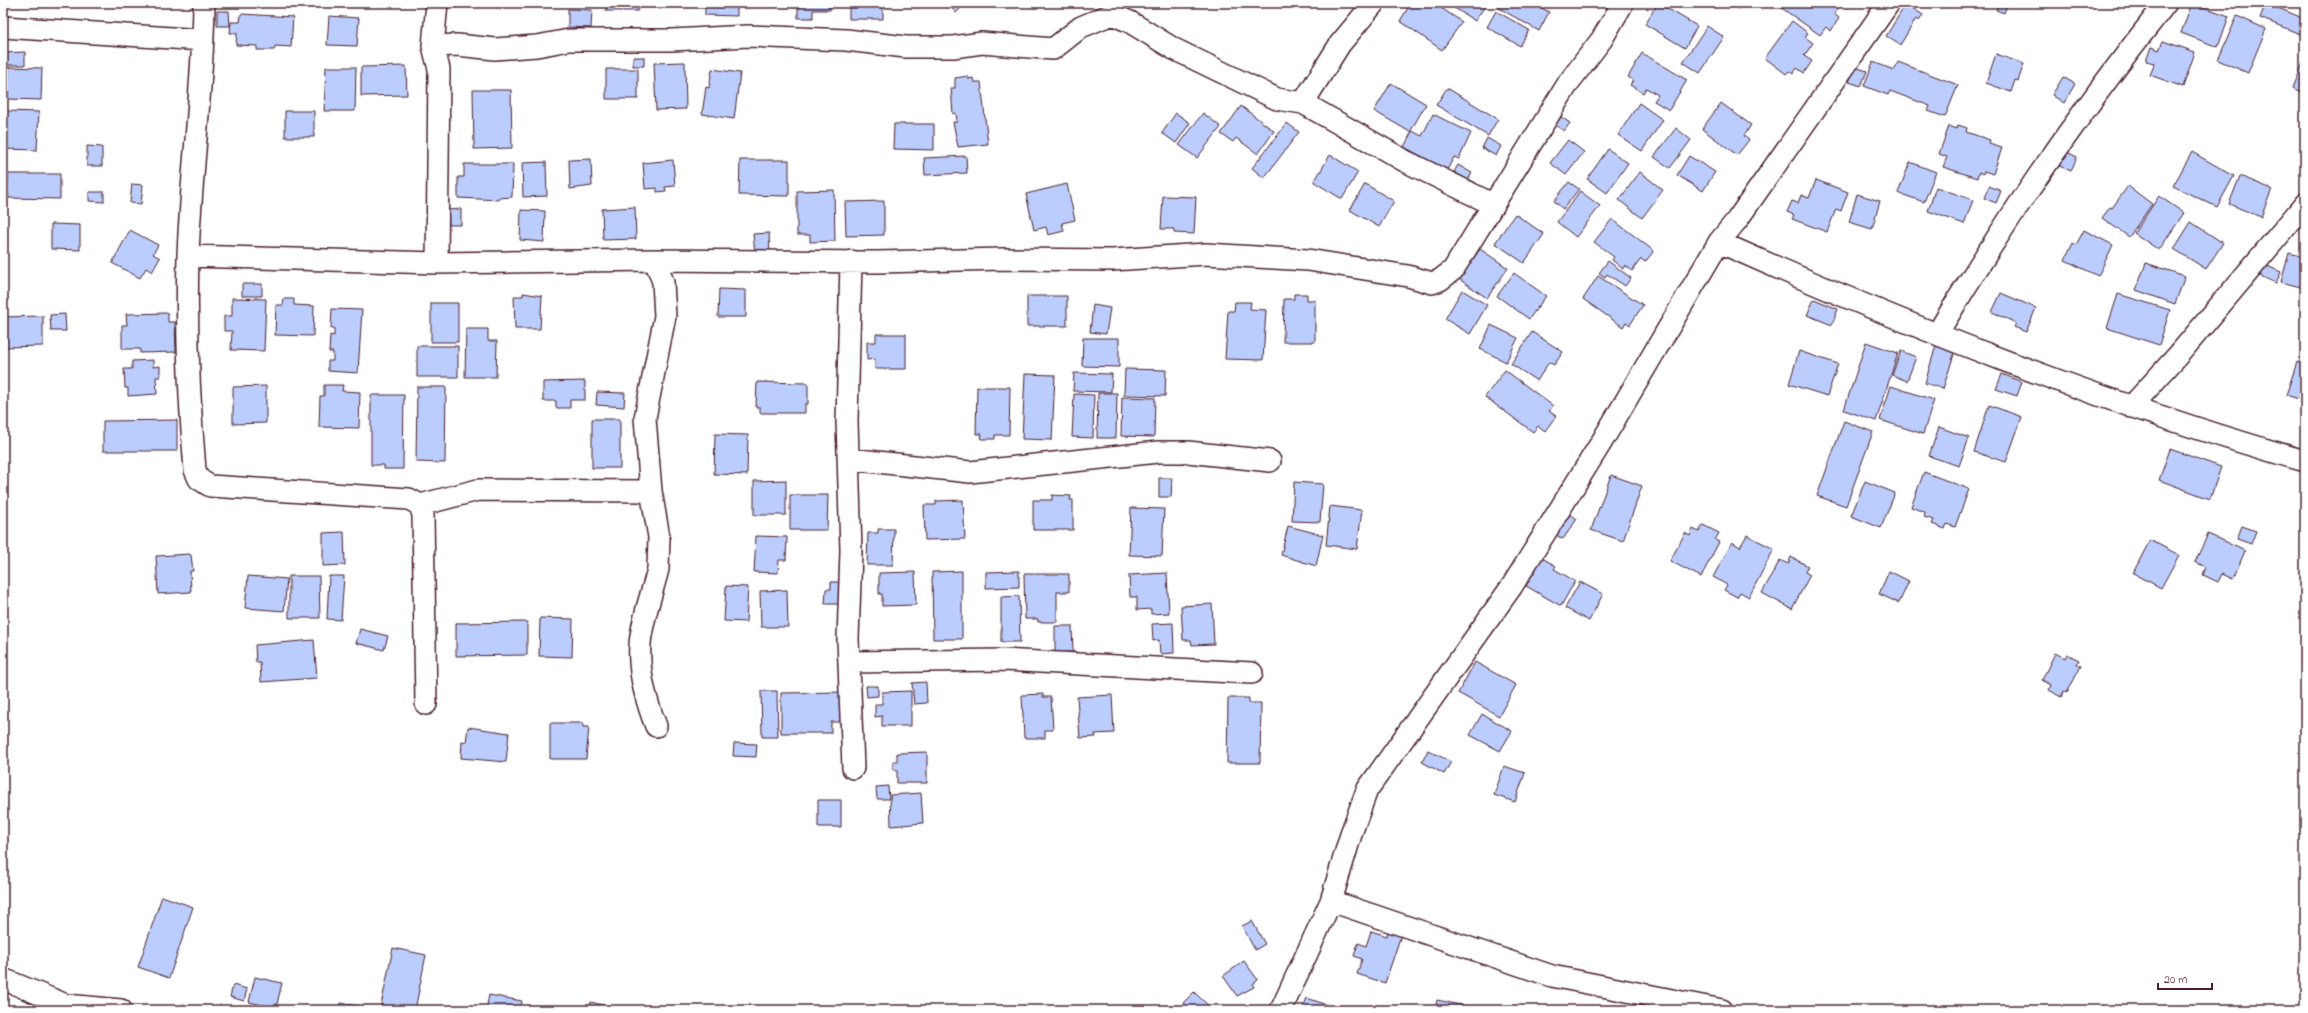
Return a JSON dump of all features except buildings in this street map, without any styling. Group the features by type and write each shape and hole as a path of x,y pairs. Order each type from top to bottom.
{"street":[{"path":"204,3 204,40 188,256 189,394 195,470 199,479 210,486 409,499 420,504 478,490 651,491"},
{"path":"437,3 433,46 439,69 437,263"},
{"path":"1302,103 1340,44 1374,3"},
{"path":"188,256 437,263 655,260 1112,260 1206,254 1308,260 1408,276 1432,283 1440,280 1453,270 1569,82 1602,39 1623,3"},
{"path":"1281,1010 1331,900 1352,831 1367,790 1512,586 1601,443 1719,242 1737,220 1889,3"},
{"path":"1937,334 1980,262 2074,123 2166,3"},
{"path":"433,46 457,45 495,49 536,46 569,40 672,40 748,36 846,40 906,47 953,47 982,43 1053,49 1081,27 1113,8 1130,22 1174,50 1277,99 1302,103 1405,161 1494,205"},
{"path":"3,27 204,40"},
{"path":"2131,407 2176,359 2305,204"},
{"path":"1719,242 1862,305 2000,360 2131,407 2305,461"},
{"path":"655,260 663,282 664,316 646,409 651,491 659,537 658,569 640,645 644,688 647,703 656,726"},
{"path":"851,261 847,421 851,552 849,662 853,768"},
{"path":"849,459 970,472 1158,452 1188,452 1270,461"},
{"path":"420,504 423,515 426,704"},
{"path":"849,662 1003,660 1252,673"},
{"path":"1331,900 1552,976 1722,1010"},
{"path":"3,979 66,1005 121,1010"}]}
